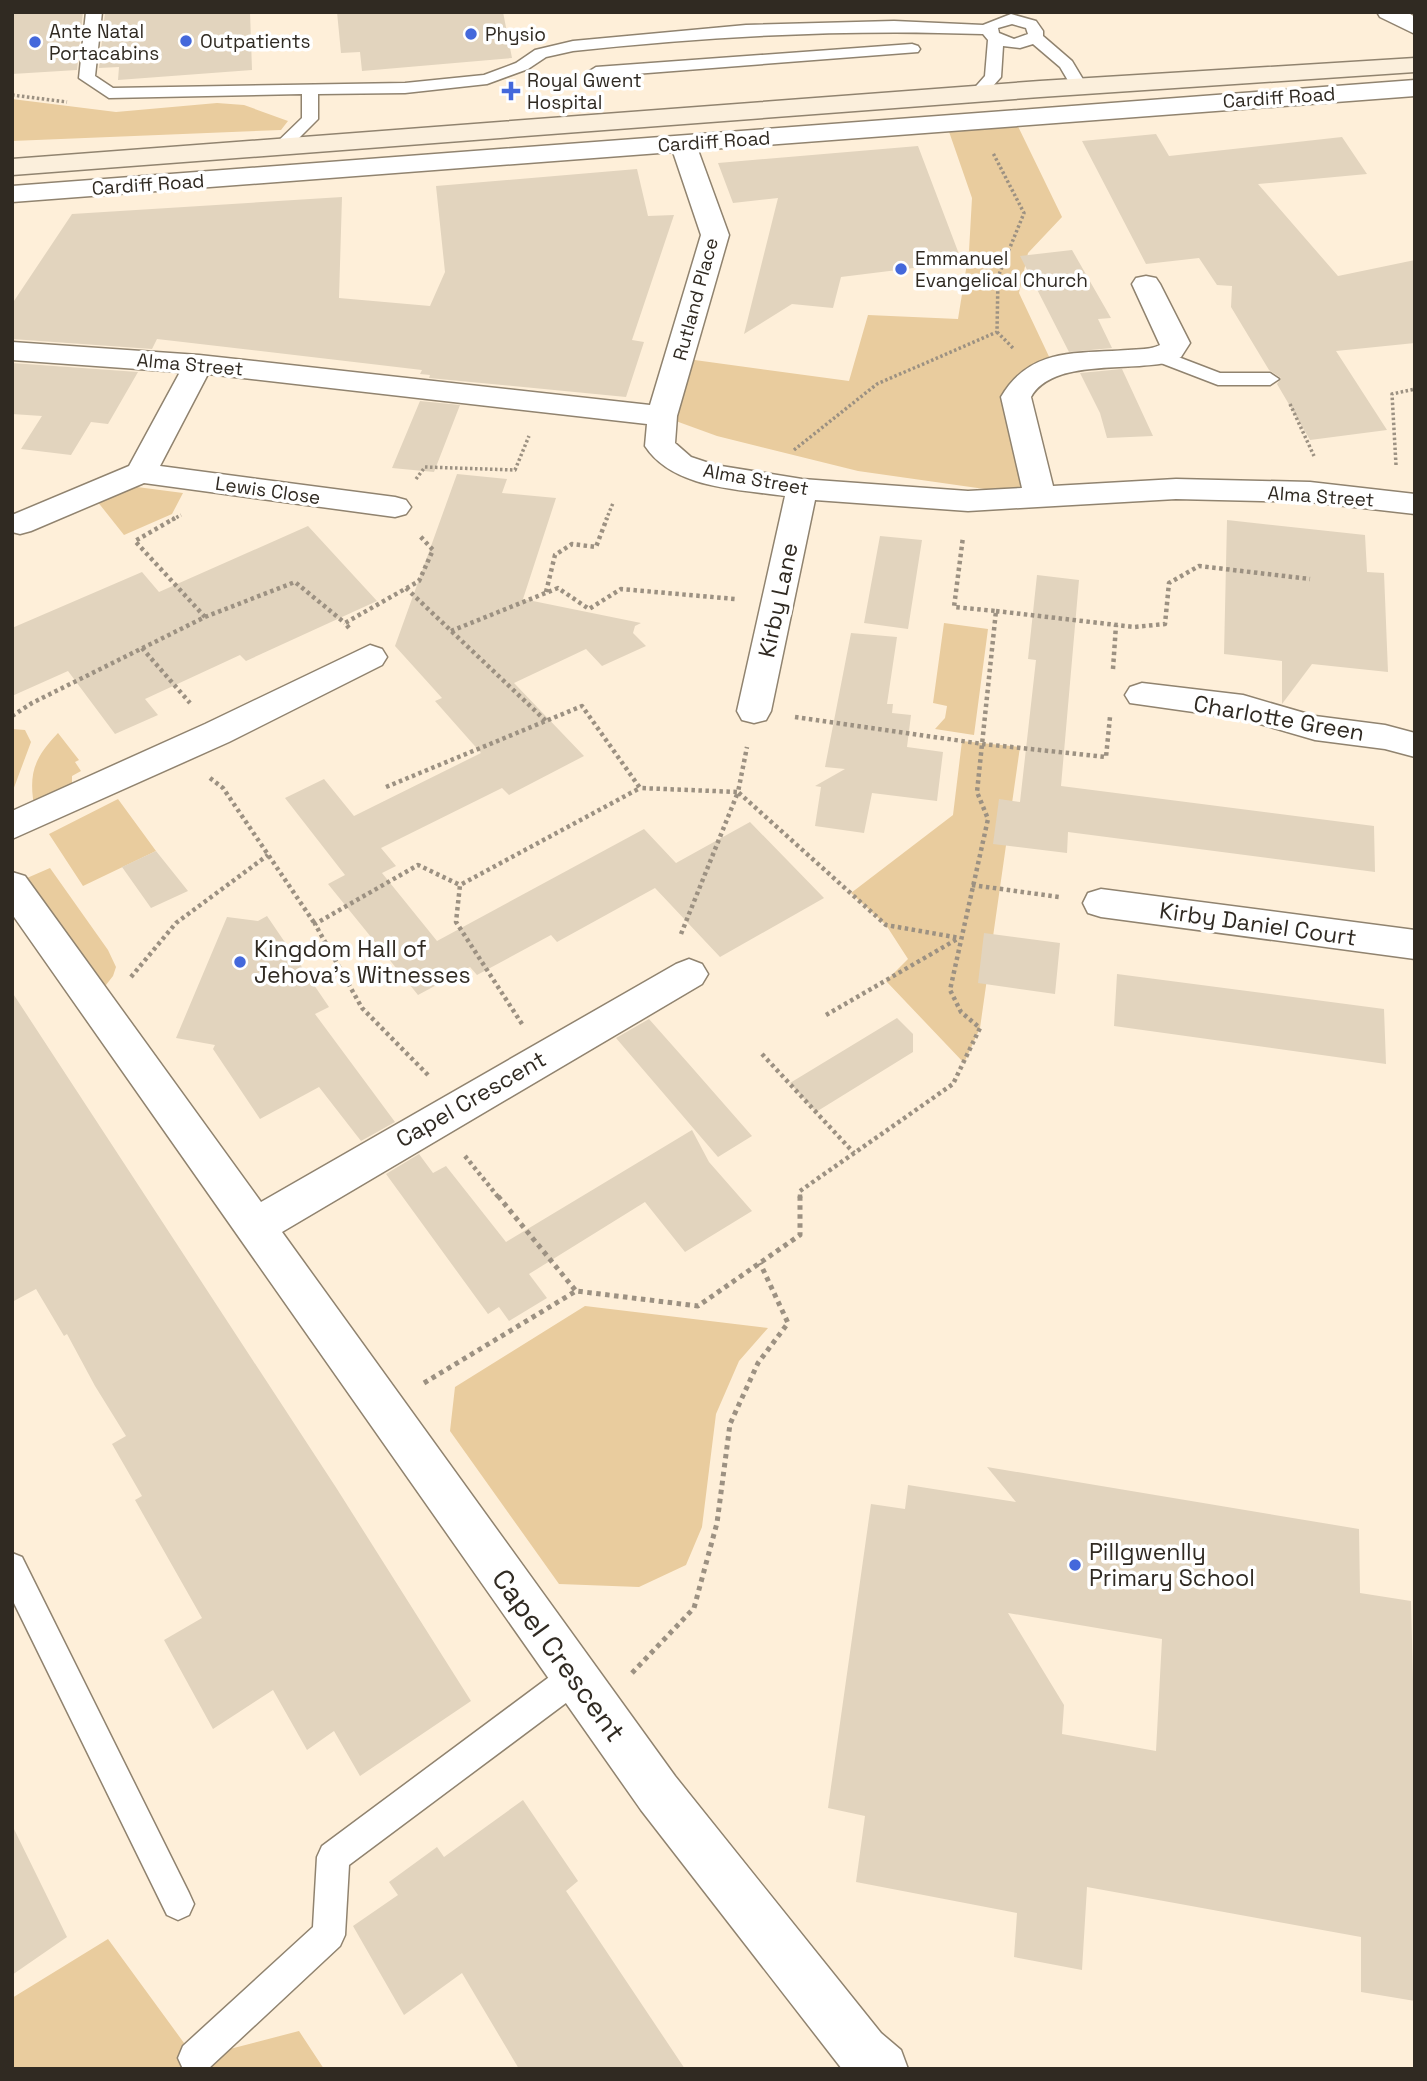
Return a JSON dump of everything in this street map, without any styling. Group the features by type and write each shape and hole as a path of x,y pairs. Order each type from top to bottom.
{"main road":[{"name":"Cardiff Road","path":"1248,74 1415,52"},
{"name":"Cardiff Road","path":"12,167 978,93 1415,65"}],"street":[{"path":"1389,12 1415,27"},
{"name":"Cardiff Road","path":"12,194 1415,88"},
{"name":"Rutland Place","path":"662,416 715,235 683,143"},
{"path":"1040,497 1016,397 1024,382 1053,365 1160,356 1171,351 1176,343 1146,284"},
{"name":"Alma Street","path":"12,351 199,364 662,416 660,446 680,464 711,474 802,489 968,501 1176,489 1310,492 1415,503"},
{"path":"20,524 141,473 199,364"},
{"name":"Lewis Close","path":"141,473 395,507"},
{"name":"Kirby Lane","path":"754,711 802,489"},
{"path":"12,825 176,752 370,657"},
{"name":"Charlotte Green","path":"1126,700 1243,707 1315,728 1385,737 1415,745"},
{"name":"Capel Crescent","path":"12,886 657,1793 862,2052 882,2069"},
{"name":"Kirby Daniel Court","path":"1101,903 1415,945"},
{"name":"Capel Crescent","path":"254,1227 546,1054 689,974"}],"lane":[{"path":"94,12 87,78 109,93 162,95 405,88 487,79 522,66 541,53 563,48 746,30 894,26 992,34 1021,43 1035,37 1037,31 1034,27 1009,16 995,22 992,34 993,77 978,93"},
{"path":"700,34 708,64"},
{"path":"1035,37 1066,64 1079,86"},
{"path":"596,72 912,49"},
{"path":"280,147 310,119 310,89"},
{"path":"1160,356 1218,379 1270,379"},
{"path":"12,1567 178,1904"},
{"path":"195,2058 329,1935 333,1857 586,1693"}],"path":[{"path":"755,481 877,384 997,332 998,277 1024,213 977,120"},
{"path":"1270,379 1290,403 1318,465"},
{"path":"1383,466 1396,466 1392,394 1415,388"},
{"path":"345,623 419,580 433,550 395,507 425,467 515,470 544,402"},
{"path":"205,617 135,541 178,517 209,483"},
{"path":"968,501 954,607 1133,627 1166,624 1169,583 1199,566 1310,579"},
{"path":"546,593 555,555 572,544 596,547 613,503"},
{"path":"12,716 32,703 205,617 295,582 345,623 370,657"},
{"path":"406,588 547,722"},
{"path":"451,631 558,588 589,609 621,589 778,603"},
{"path":"383,1409 576,1291 698,1306 800,1235 800,1191 953,1084 980,1028 961,1012 950,989 988,819 977,792 996,611"},
{"path":"1113,678 1116,625"},
{"path":"142,648 216,733"},
{"path":"689,974 676,946 738,792 754,711 983,744 1107,757 1126,700"},
{"path":"386,788 582,706 640,788"},
{"path":"176,752 223,788 315,924 362,1008 447,1113 576,1291"},
{"path":"460,886 640,788 738,792 886,925 960,938"},
{"path":"102,1013 176,923 268,855"},
{"path":"315,924 418,865 460,886"},
{"path":"972,885 1101,903"},
{"path":"460,886 456,922 510,1008 546,1054"},
{"path":"826,1014 960,938"},
{"path":"762,1054 854,1153"},
{"path":"586,1693 694,1608 718,1523 730,1424 758,1363 788,1323 760,1263"}],"shaded area":[{"path":"12,99 116,112 217,103 244,105 288,121 281,130 12,141"},
{"path":"1014,118 1062,217 1028,253 1019,293 1053,365 1024,382 1040,497 858,471 717,436 662,416 680,358 849,381 868,315 958,319 969,251 972,198 946,123"},
{"path":"137,487 183,493 172,514 124,535 97,501"},
{"path":"944,623 988,629 974,735 935,729 945,718 947,706 933,703"},
{"path":"12,729 25,730 31,742 12,793"},
{"path":"58,733 79,760 75,762 81,771 72,776 72,793 35,811 32,787 34,768 43,751"},
{"path":"962,741 1020,747 980,1028 964,1063 886,981 908,959 886,925 851,893 953,815"},
{"path":"118,799 156,851 83,886 49,834"},
{"path":"50,868 108,950 116,967 113,976 102,990 27,878"},
{"path":"585,1306 768,1328 739,1361 716,1414 702,1527 686,1565 639,1587 559,1584 450,1431 455,1387"},
{"path":"108,1939 195,2058 299,2031 324,2069 12,2069 12,1998"}],"building":[{"name":"Ante Natal Portacabins","path":"12,12 83,12 77,70 12,74"},
{"name":"Outpatients","path":"105,12 250,12 252,70 118,80 119,67 99,68"},
{"path":"337,12 503,12 512,58 362,71 360,52 341,53"},
{"path":"1156,134 1169,156 1342,137 1367,174 1258,184 1338,276 1415,260 1415,343 1336,351 1387,430 1310,440 1277,384 1281,378 1269,370 1231,307 1232,286 1217,285 1199,258 1146,264 1082,141"},
{"path":"918,146 962,262 841,277 833,308 792,304 744,334 778,198 733,203 718,163"},
{"path":"637,169 648,216 674,215 632,340 644,342 626,397 429,378 430,375 420,374 422,370 157,339 152,349 12,339 12,304 72,214 342,197 339,298 430,306 445,272 436,186"},
{"path":"1072,250 1111,318 1098,319 1112,348 1069,352 1020,256"},
{"path":"12,363 138,372 108,424 91,422 71,455 21,449 42,416 12,414"},
{"path":"1122,369 1153,436 1107,438 1100,413 1080,373"},
{"path":"420,401 460,405 434,472 392,468"},
{"path":"457,474 507,479 502,493 556,498 523,599 641,623 635,626 633,633 646,646 602,666 586,649 514,683 584,756 509,795 502,788 381,848 396,866 382,873 437,941 644,829 676,863 750,822 824,898 720,957 655,888 557,942 551,935 477,975 470,967 418,995 328,884 345,875 285,798 324,779 354,816 481,753 435,701 442,698 395,646"},
{"path":"1227,520 1365,535 1367,572 1384,573 1388,672 1312,664 1282,704 1282,661 1224,654"},
{"path":"308,526 377,601 246,661 240,655 145,699 158,715 115,734 68,671 12,696 12,628 142,572 159,592"},
{"path":"880,536 922,540 908,629 864,623"},
{"path":"1037,575 1079,580 1061,786 1374,826 1375,872 1068,832 1067,853 993,844 999,799 1020,802 1036,660 1028,659"},
{"path":"851,633 897,637 887,704 893,704 892,713 911,715 907,747 943,752 937,801 872,793 864,833 815,826 821,787 815,786 845,769 825,767"},
{"path":"156,851 188,891 151,908 122,867"},
{"path":"267,916 329,1007 315,1014 395,1122 361,1141 319,1087 260,1119 213,1049 215,1045 176,1038 227,917 258,921"},
{"path":"984,933 1060,943 1055,994 978,983"},
{"path":"1117,974 1384,1009 1386,1064 1114,1026"},
{"path":"12,992 337,1489 471,1701 360,1776 334,1731 307,1750 273,1690 213,1729 164,1640 202,1618 135,1500 142,1496 112,1444 126,1436 67,1334 64,1336 36,1289 12,1302"},
{"path":"897,1018 913,1034 913,1052 816,1112 790,1083"},
{"path":"649,1019 752,1136 718,1157 616,1038"},
{"path":"692,1130 709,1162 752,1211 685,1252 645,1202 529,1274 547,1298 509,1321 499,1307 488,1314 386,1174 419,1154 433,1173 446,1166 506,1242"},
{"path":"987,1467 1359,1529 1360,1593 1411,1601 1415,1758 1415,2001 1361,1992 1361,1937 1087,1887 1082,1970 1014,1957 1017,1913 856,1882 865,1816 828,1808 871,1504 905,1509 908,1485 1016,1502","holes":["1008,1613 1162,1639 1156,1751 1062,1734 1064,1705"]},
{"path":"523,1800 578,1881 566,1891 685,2069 519,2069 462,1973 404,2015 353,1926 398,1895 389,1882 437,1847 444,1857"},
{"path":"12,1825 67,1937 12,1975"}],"place":[{"name":"Physio","path":"471,34"},
{"name":"Outpatients","path":"186,41"},
{"name":"Ante Natal Portacabins","path":"35,42"},
{"name":"Royal Gwent Hospital","path":"511,91"},
{"name":"Emmanuel Evangelical Church","path":"901,269"},
{"name":"Kingdom Hall of Jehova's Witnesses","path":"240,962"},
{"name":"Pillgwenlly Primary School","path":"1075,1565"}]}
